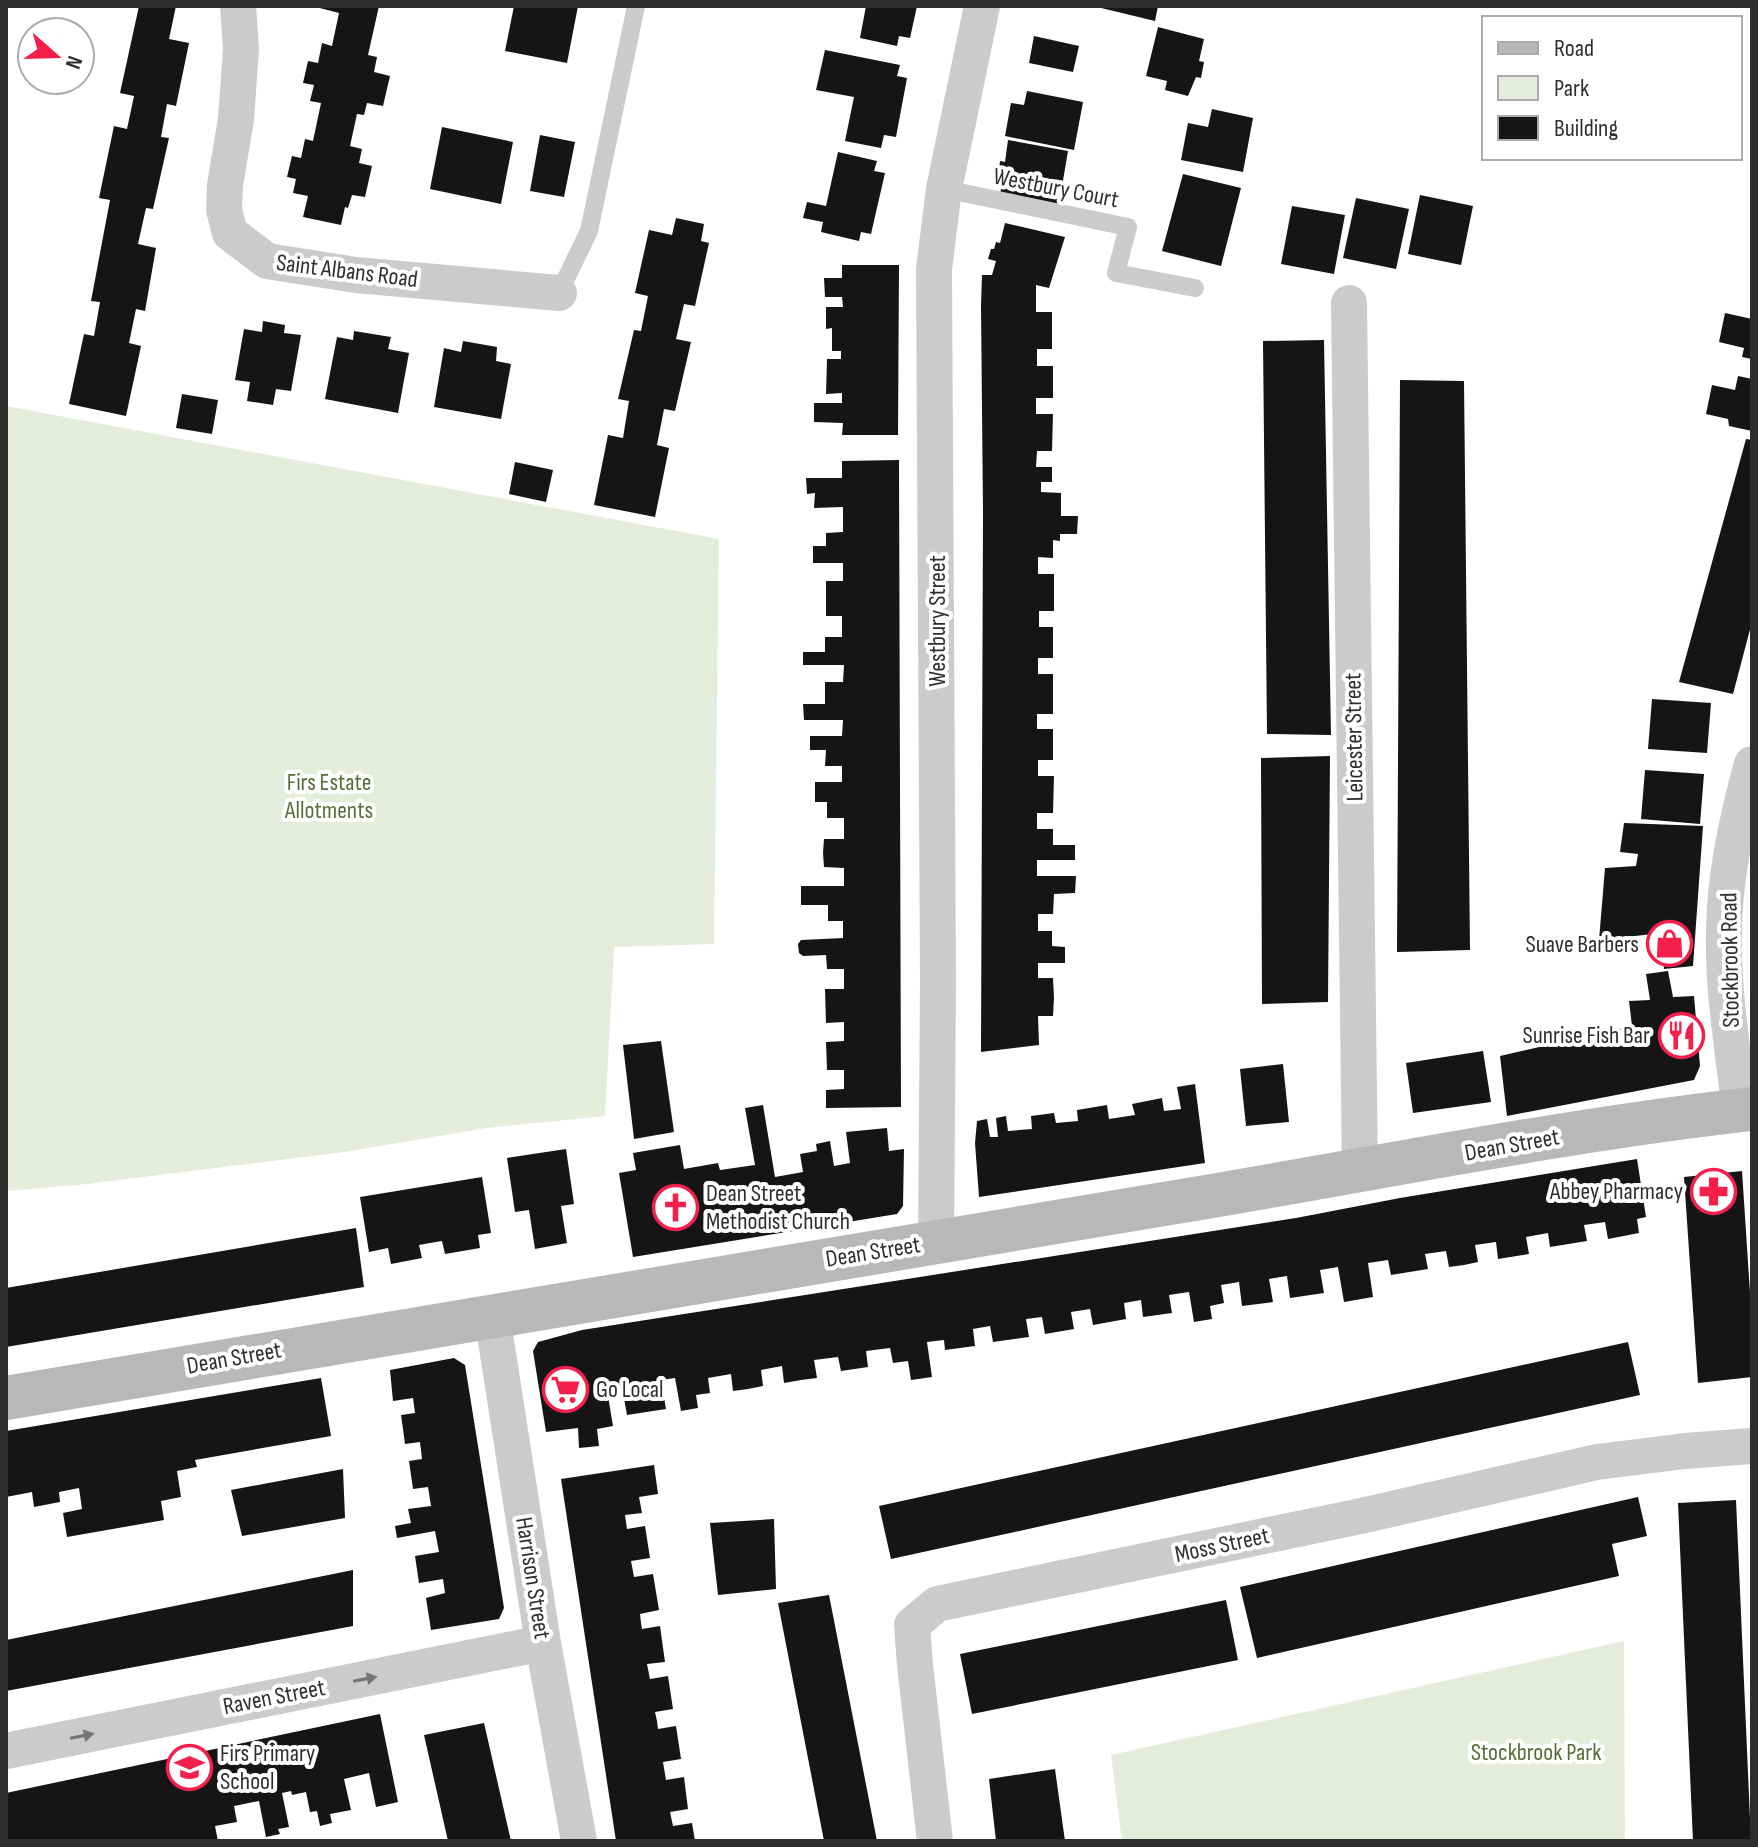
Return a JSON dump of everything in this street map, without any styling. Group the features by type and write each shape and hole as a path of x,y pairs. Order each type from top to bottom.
{"street":[{"name":"Saint Albans Road","path":"238,6 241,49 224,210 230,233 267,261 356,275 559,293"},
{"name":"Westbury Street","path":"936,1242 938,967 934,269 944,189 982,6"},
{"name":"Leicester Street","path":"1349,303 1360,1172"},
{"name":"Stockbrook Road","path":"1746,1109 1727,1006 1725,910 1733,845 1752,764"},
{"name":"Dean Street","path":"6,1398 1360,1172 1610,1127 1746,1109"},
{"name":"Harrison Street","path":"492,1315 543,1643 579,1841"},
{"name":"Moss Street","path":"935,1841 912,1625 937,1604 1361,1516 1597,1462 1752,1446"},
{"name":"Raven Street","path":"6,1751 543,1643"}],"lane":[{"path":"559,293 589,231 636,6"},
{"name":"Westbury Court","path":"944,189 1128,227 1116,273 1195,288"}],"green space":[{"name":"Firs Estate Allotments","path":"6,406 719,539 714,944 614,947 605,1116 486,1128 344,1152 6,1191"},
{"name":"Stockbrook Park","path":"1624,1641 1625,1841 1122,1841 1111,1755"}],"building":[{"path":"139,6 176,6 169,39 189,43 176,106 167,104 161,137 169,138 153,209 146,208 138,244 156,248 145,311 136,309 129,343 141,346 126,416 69,404 84,334 94,336 100,302 91,301 110,200 99,198 114,126 127,129 134,96 120,93"},
{"path":"312,6 379,6 368,55 377,57 374,72 390,76 383,106 367,103 364,115 357,114 350,146 362,149 359,163 372,166 365,197 352,195 348,208 345,207 341,225 303,217 308,196 293,193 296,179 287,177 292,156 301,158 305,139 313,141 321,103 310,101 314,85 303,83 308,61 318,63 322,43 332,46 339,13"},
{"path":"514,6 578,6 567,63 505,51"},
{"path":"866,6 917,6 910,38 899,36 897,46 860,38"},
{"path":"1093,6 1158,6 1155,21"},
{"path":"1158,27 1204,39 1199,61 1204,62 1201,78 1196,77 1188,96 1165,90 1167,81 1146,76"},
{"path":"1034,36 1079,46 1073,72 1029,63"},
{"path":"825,50 900,65 897,76 907,78 896,137 884,135 881,148 845,141 854,97 816,90"},
{"path":"1027,91 1083,102 1074,150 1005,136 1011,103 1024,105"},
{"path":"1212,109 1253,118 1243,172 1181,160 1188,123 1208,127"},
{"path":"442,127 513,142 501,204 430,189"},
{"path":"540,135 575,142 564,197 530,191"},
{"path":"1008,140 1068,151 1059,204 1000,195 1003,176 998,175 1000,161 1005,162"},
{"path":"838,152 877,161 874,171 885,173 871,234 861,232 859,241 821,232 823,222 803,218 807,202 826,206"},
{"path":"1183,174 1241,188 1221,266 1162,251"},
{"path":"1420,195 1473,206 1461,265 1408,254"},
{"path":"1356,198 1409,209 1396,269 1343,258"},
{"path":"1292,206 1345,215 1334,274 1281,264"},
{"path":"676,218 704,224 701,241 709,243 695,306 684,304 676,339 691,342 675,411 664,409 657,445 669,448 655,517 594,505 608,435 623,438 629,401 618,399 634,330 641,331 648,296 635,293 649,230 672,235"},
{"path":"1005,223 1065,237 1049,288 1036,285 1036,312 1052,312 1052,349 1037,349 1037,366 1053,366 1053,398 1036,398 1036,414 1053,414 1052,451 1037,451 1036,467 1052,467 1052,482 1041,482 1041,492 1061,493 1061,516 1078,516 1077,534 1060,534 1060,541 1053,540 1053,558 1038,557 1038,574 1054,574 1054,611 1039,611 1039,627 1053,627 1053,658 1038,658 1038,674 1053,674 1053,714 1037,714 1037,729 1053,729 1053,760 1038,760 1038,776 1054,776 1053,813 1037,813 1037,829 1053,829 1053,845 1075,845 1075,860 1037,860 1037,876 1076,876 1075,893 1054,894 1053,914 1038,914 1038,931 1052,931 1052,946 1065,947 1065,963 1038,963 1038,978 1053,978 1054,998 1053,1016 1038,1016 1039,1045 981,1052 981,305 982,275 992,275 996,261 988,259 996,242 1000,243"},
{"path":"842,265 899,265 898,435 842,435 843,423 814,422 814,403 842,403 842,393 826,394 827,359 841,359 841,351 832,351 832,328 826,329 826,307 843,307 842,297 825,297 824,278 842,278"},
{"path":"1725,313 1752,319 1752,359 1742,357 1744,348 1719,342"},
{"path":"263,321 285,325 284,333 301,335 291,391 276,389 273,405 247,401 250,382 235,380 244,329 262,332"},
{"path":"354,331 391,337 388,349 409,353 398,413 325,399 337,337 353,340"},
{"path":"1324,340 1331,735 1267,734 1263,341"},
{"path":"463,341 497,347 496,361 511,364 501,419 434,407 444,348 461,352"},
{"path":"1738,376 1752,379 1752,431 1729,426 1728,419 1706,414 1712,385 1735,390"},
{"path":"1400,380 1464,381 1470,950 1397,952"},
{"path":"182,394 218,400 212,434 176,428"},
{"path":"1746,439 1752,440 1752,622 1733,694 1679,682"},
{"path":"899,460 901,1107 826,1108 826,1090 844,1089 844,1070 827,1070 826,1042 844,1041 844,1022 826,1023 825,989 844,989 844,969 827,969 826,955 803,956 799,953 798,944 801,940 843,938 843,921 828,921 828,905 801,905 801,886 844,886 844,868 824,867 823,853 824,839 844,839 844,818 827,818 827,802 815,802 815,782 842,782 842,766 825,766 826,750 810,750 810,736 842,736 843,720 804,720 803,704 825,704 825,682 843,682 844,665 803,665 803,652 825,652 825,637 842,637 842,616 826,616 826,581 843,581 843,563 813,563 813,546 826,546 826,533 843,532 843,507 814,508 815,493 807,494 806,478 842,478 842,461"},
{"path":"515,462 553,470 546,502 509,494"},
{"path":"1652,699 1711,703 1707,753 1648,749"},
{"path":"1330,756 1328,1002 1262,1004 1261,758"},
{"path":"1645,770 1704,774 1700,824 1641,819"},
{"path":"1624,823 1703,826 1693,966 1664,969 1662,933 1599,940 1605,868 1636,866 1638,854 1620,852"},
{"path":"1668,971 1673,997 1694,996 1700,1066 1694,1080 1507,1116 1500,1056 1632,1026 1629,1001 1650,1000 1646,974"},
{"path":"661,1041 674,1132 634,1139 623,1045"},
{"path":"1483,1051 1491,1102 1413,1113 1406,1063"},
{"path":"1283,1064 1289,1122 1246,1126 1240,1069"},
{"path":"1195,1084 1205,1163 979,1197 975,1143 977,1121 987,1119 990,1137 998,1137 996,1118 1006,1116 1008,1131 1032,1129 1031,1116 1054,1113 1056,1123 1078,1121 1077,1110 1107,1105 1109,1119 1135,1115 1132,1104 1162,1098 1164,1111 1181,1109 1177,1087"},
{"path":"763,1105 775,1177 803,1172 800,1154 817,1151 816,1144 830,1141 834,1166 850,1163 846,1132 887,1128 889,1151 904,1149 903,1206 897,1214 633,1257 619,1173 636,1170 633,1153 680,1145 684,1169 718,1163 720,1170 755,1165 745,1108"},
{"path":"566,1149 574,1204 561,1206 567,1243 535,1249 529,1210 515,1212 507,1158"},
{"path":"1637,1159 1646,1217 1637,1219 1639,1233 1608,1239 1605,1222 1584,1225 1587,1241 1550,1247 1548,1233 1526,1237 1529,1254 1498,1259 1496,1242 1475,1245 1478,1262 1464,1265 1449,1267 1446,1251 1425,1254 1428,1269 1391,1275 1388,1260 1368,1263 1373,1297 1344,1302 1338,1267 1320,1270 1324,1293 1290,1298 1287,1276 1269,1279 1273,1302 1242,1306 1239,1282 1221,1285 1224,1303 1210,1306 1212,1319 1194,1322 1189,1292 1169,1295 1172,1313 1143,1317 1141,1300 1124,1303 1126,1319 1093,1325 1090,1309 1071,1312 1074,1329 1045,1334 1042,1317 1026,1319 1029,1337 993,1342 990,1326 973,1329 975,1346 945,1350 944,1340 927,1342 932,1377 911,1380 908,1361 893,1363 890,1348 866,1351 868,1367 841,1371 838,1357 814,1360 817,1378 784,1383 782,1366 761,1370 763,1386 733,1391 731,1374 708,1378 710,1393 696,1395 698,1408 681,1411 675,1378 661,1380 666,1409 627,1415 622,1387 607,1390 613,1426 597,1429 599,1446 579,1448 578,1428 546,1432 533,1351 538,1342 582,1330 1296,1218"},
{"path":"1742,1171 1752,1323 1752,1377 1698,1383 1684,1177"},
{"path":"482,1177 491,1233 478,1235 480,1248 445,1254 442,1241 430,1243 419,1245 422,1258 391,1264 388,1248 369,1252 360,1197"},
{"path":"356,1228 364,1287 6,1347 6,1288"},
{"path":"1628,1342 1640,1395 891,1559 879,1506"},
{"path":"454,1358 465,1365 504,1608 499,1619 431,1630 426,1598 445,1593 443,1579 419,1583 415,1556 439,1552 435,1531 397,1538 395,1526 411,1523 408,1509 431,1506 428,1487 413,1489 409,1461 422,1459 420,1442 405,1444 401,1415 415,1413 413,1398 393,1401 390,1370"},
{"path":"321,1378 331,1436 195,1460 197,1467 177,1471 181,1497 161,1501 164,1520 67,1537 63,1513 82,1509 79,1488 59,1492 60,1502 34,1507 32,1492 6,1497 6,1431"},
{"path":"654,1465 658,1494 639,1497 642,1513 625,1515 627,1529 645,1526 650,1558 631,1561 634,1577 653,1574 659,1610 640,1614 642,1629 660,1626 665,1662 647,1664 650,1679 668,1676 673,1709 655,1712 658,1729 676,1726 681,1759 663,1762 666,1780 684,1777 688,1809 670,1812 673,1826 692,1823 695,1841 616,1841 561,1479"},
{"path":"343,1469 345,1518 242,1536 231,1490"},
{"path":"1638,1497 1647,1536 1612,1544 1619,1576 1257,1658 1240,1587"},
{"path":"1736,1500 1751,1841 1693,1841 1678,1503"},
{"path":"774,1519 776,1589 718,1595 710,1523"},
{"path":"353,1570 353,1626 6,1691 6,1640"},
{"path":"829,1595 877,1841 824,1841 778,1603"},
{"path":"1226,1600 1238,1660 972,1714 960,1654"},
{"name":"Firs Primary School","path":"380,1714 398,1802 376,1807 369,1773 344,1779 351,1810 330,1814 332,1823 320,1826 317,1811 310,1812 306,1792 292,1795 291,1791 282,1793 289,1827 278,1829 280,1834 266,1837 259,1801 234,1806 237,1822 215,1826 218,1841 6,1841 6,1793"},
{"path":"484,1723 511,1841 448,1841 424,1735"},
{"path":"1055,1769 1065,1841 996,1841 989,1779"}],"place":[{"name":"Suave Barbers","path":"1670,944"},
{"name":"Sunrise Fish Bar","path":"1681,1035"},
{"name":"Abbey Pharmacy","path":"1714,1191"},
{"name":"Dean Street Methodist Church","path":"675,1207"},
{"name":"Go Local","path":"565,1389"},
{"name":"Firs Primary School","path":"189,1767"}]}
